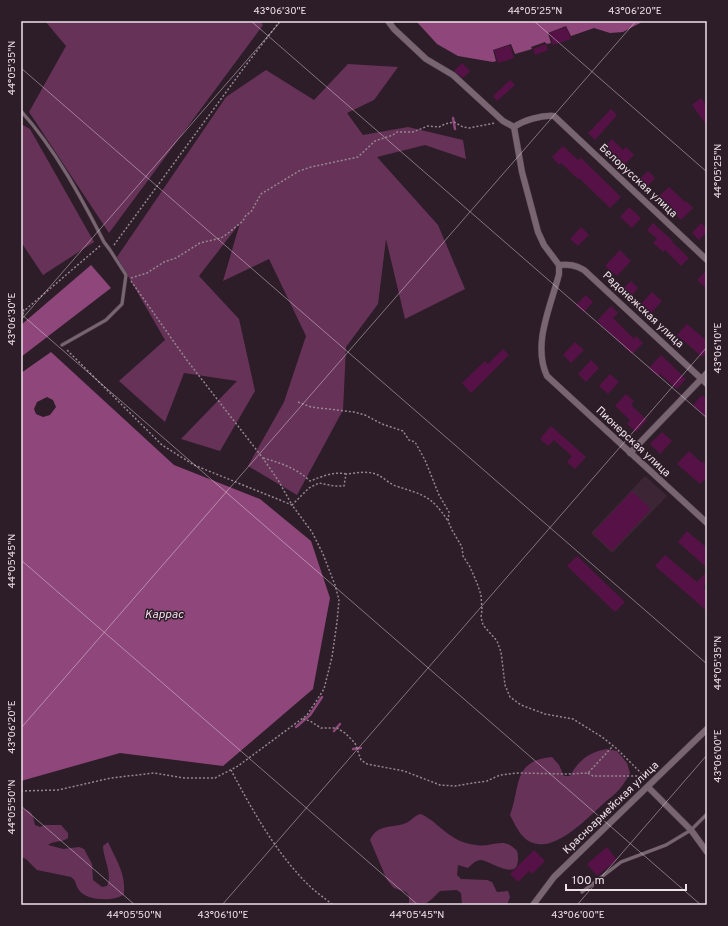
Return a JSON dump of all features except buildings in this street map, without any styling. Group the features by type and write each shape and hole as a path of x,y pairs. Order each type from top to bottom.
{"street":[{"path":"388,21 394,29 426,59 453,75 503,121 514,127 522,172 538,232 544,245 558,265"},
{"name":"Белорусская улица","path":"514,127 529,120 554,116 707,260"},
{"name":"Радонежская улица","path":"558,265 569,264 584,270 707,384"},
{"name":"Пионерская улица","path":"558,265 559,274 542,335 542,367 547,376 707,523"},
{"path":"630,453 707,373"},
{"name":"Красноармейская улица","path":"533,905 554,877 707,729"},
{"path":"650,785 690,830 707,852"}],"lane":[{"path":"21,111 66,174 104,242 126,275 122,304 106,320 62,345"},
{"path":"582,892 621,862 666,845 690,830 707,814"}],"path":[{"path":"110,250 280,21"},
{"path":"130,279 148,273 164,262 176,258 200,243 221,238 251,212 261,194 274,188 290,176 311,167 358,157 375,141 393,135 397,132 413,132 428,126 438,128 445,124 454,122 463,127 469,128 484,127 494,123 501,124"},
{"path":"21,318 24,311 104,242"},
{"path":"21,790 58,790 111,778 154,774 184,778 215,778 238,766 307,715 324,689 332,657 339,600 323,554 312,532 292,505 278,480 262,457 186,359 126,275"},
{"path":"21,306 24,311"},
{"path":"62,345 162,445 194,465 292,505"},
{"path":"298,402 311,407 354,412 365,415 382,424 403,431 409,440 415,442 425,460 439,495 449,512 448,521"},
{"path":"262,457 288,466 310,480 321,476 341,473 346,474 362,472 378,475 394,485 421,493 432,500 448,521 456,539 462,547 463,556 477,583 481,595 481,617 483,625 497,641 501,652 505,685 510,697 522,705 545,714 573,718 613,746 650,785"},
{"path":"292,505 309,488 319,483 344,486 346,474"},
{"path":"303,718 321,728 337,728 345,733 355,743 361,760 367,764 404,771 440,785 455,786 473,784 487,781 500,775 518,773 572,774 588,772 613,746"},
{"path":"231,770 255,814 286,859 313,889 333,905"},
{"path":"588,772 592,776 642,776"}],"shaded area":[{"path":"45,21 260,21 263,25 109,233 29,112 66,46"},
{"path":"348,64 398,67 374,100 347,113 363,135 408,127 463,140 466,159 425,145 377,157 438,225 465,289 405,319 386,239 378,304 346,347 343,410 297,495 248,466 284,402 306,336 269,259 223,281 240,223 199,276 239,319 255,391 220,451 181,439 237,381 184,373 165,422 119,381 165,340 117,257 226,97 266,70 314,100"},
{"path":"21,124 30,129 94,242 43,275 21,242"},
{"path":"645,476 667,496 612,553 591,533"},
{"path":"607,749 617,751 627,763 630,773 618,790 583,823 555,841 546,844 538,844 532,843 524,837 510,815 520,777 524,769 539,759 552,757 559,765 564,776 570,776 580,762 589,755"},
{"path":"24,809 31,813 35,825 40,827 45,825 61,825 68,833 68,838 48,845 63,849 79,847 84,849 92,864 93,880 102,887 107,886 109,881 103,846 108,842 122,873 124,894 120,897 108,899 88,896 79,890 71,877 37,870 26,859 21,857 21,810"},
{"path":"421,814 461,841 481,846 505,843 515,849 518,853 518,859 517,866 513,869 509,870 481,860 476,861 468,868 458,865 457,875 461,879 487,880 492,882 497,892 508,891 510,897 507,905 465,905 462,904 461,893 457,890 440,891 426,903 420,905 409,905 409,896 406,892 394,888 387,880 370,840 373,834 382,828 403,824"}],"water":[{"path":"416,21 644,21 623,32 610,33 594,28 571,36 566,26 548,33 551,43 547,44 545,42 531,47 532,49 515,54 511,44 493,50 496,61 493,62 458,56 437,44"},
{"path":"91,265 111,288 21,357 21,325"},
{"name":"Каррас","path":"51,352 174,465 260,499 311,541 330,598 313,689 223,766 120,753 21,781 21,373","holes":["47,397 53,400 56,407 50,415 43,417 36,414 34,409 37,402"]}],"waterway":[{"path":"453,118 455,129"},
{"path":"296,727 310,715 322,697"},
{"path":"334,731 340,724"},
{"path":"353,749 361,748"}]}
